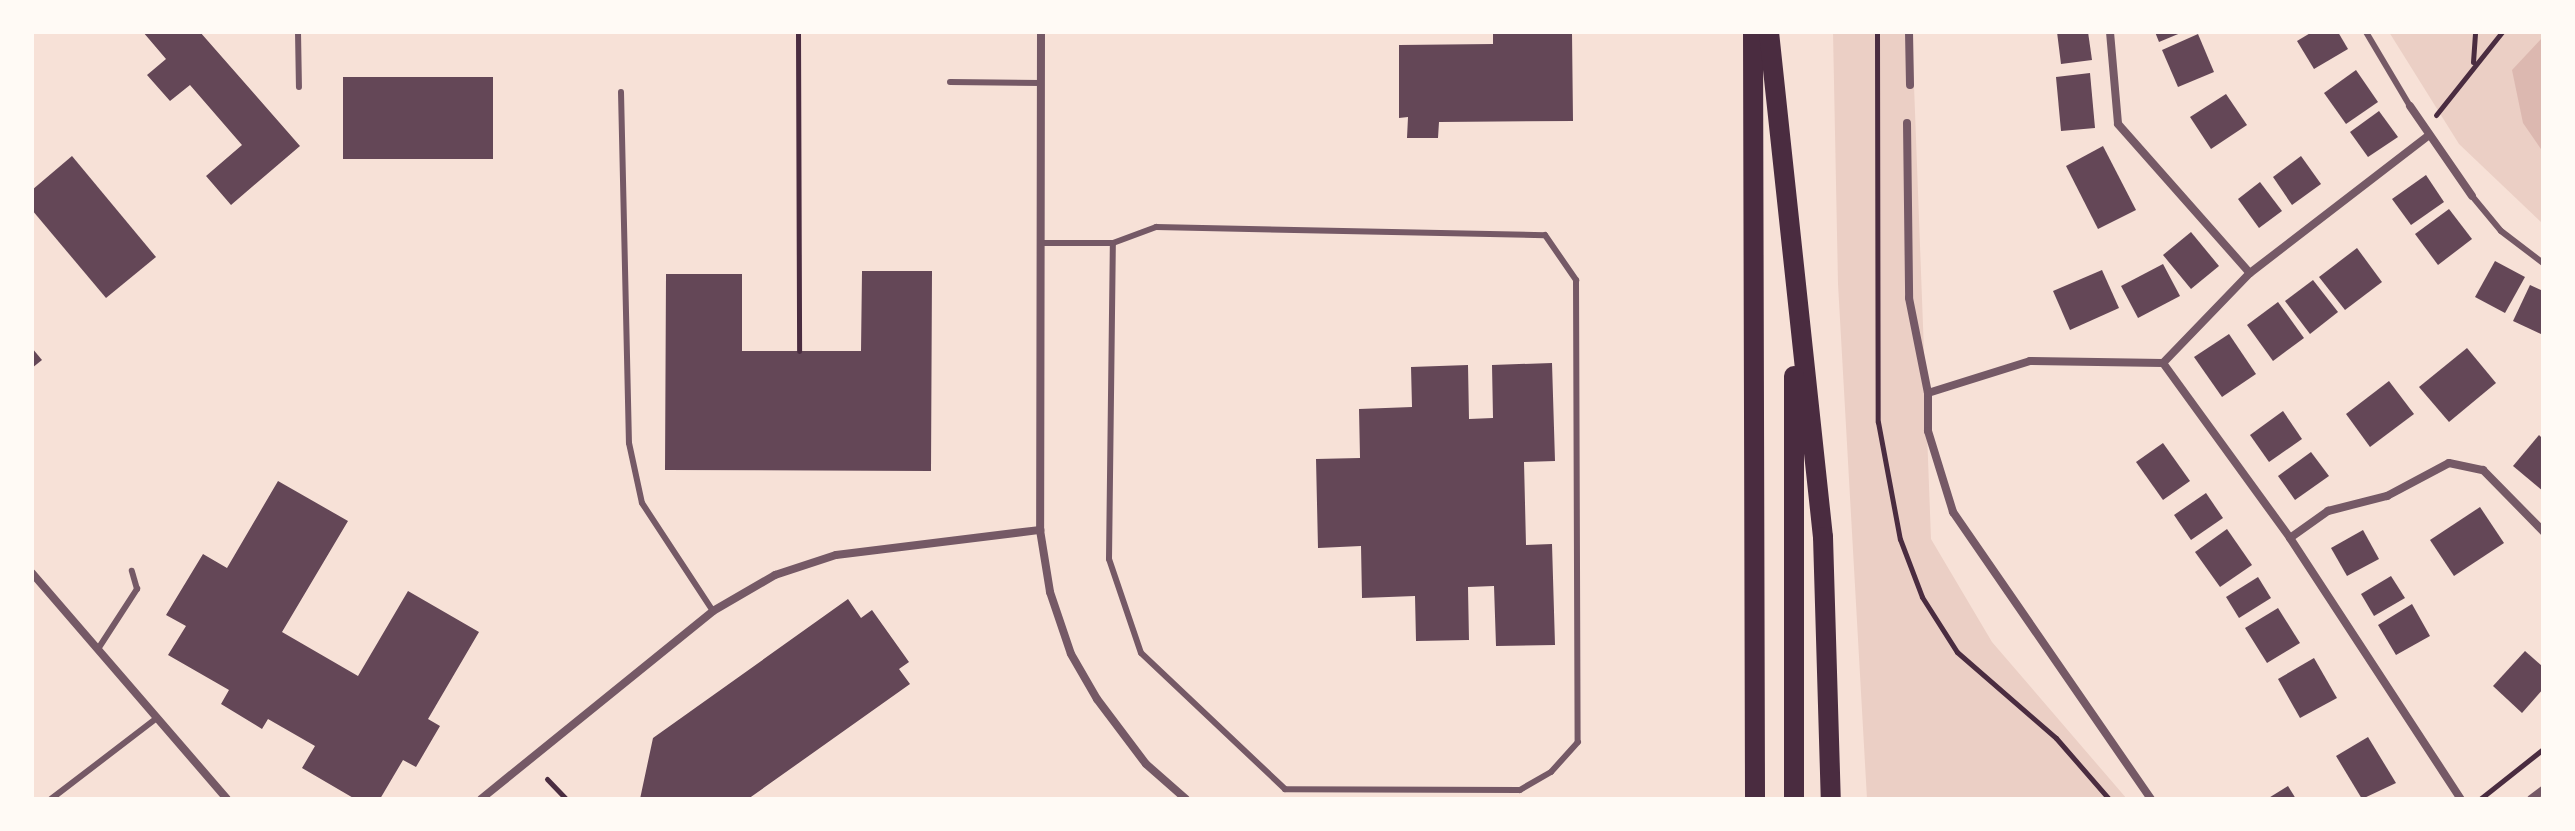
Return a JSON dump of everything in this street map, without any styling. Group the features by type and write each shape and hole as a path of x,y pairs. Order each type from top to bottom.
{"highway":[{"path":"1753,32 1755,799"},
{"path":"1769,32 1796,316 1823,537 1831,799"},
{"path":"1794,799 1796,316"}],"street":[{"path":"1041,32 1040,530 1053,602 1085,680 1146,764 1186,799"},
{"path":"1909,32 1910,85"},
{"path":"2110,32 2118,124 2250,273"},
{"path":"2410,106 2472,196"},
{"path":"1907,123 1909,298 1928,393 1928,431 1953,512 2151,799"},
{"path":"1928,393 2030,361 2163,363 2250,273 2427,132"},
{"path":"2163,363 2290,538 2461,799"},
{"path":"2290,538 2328,511 2387,496 2449,463 2483,470 2543,531"},
{"path":"481,799 713,611 775,575 826,557 1040,530"},
{"path":"32,573 227,799"},
{"path":"2531,799 2543,790"}],"lane":[{"path":"298,32 299,87"},
{"path":"2366,32 2410,106"},
{"path":"950,82 1041,83"},
{"path":"621,92 629,443 642,503 713,611"},
{"path":"2472,196 2501,231 2543,263"},
{"path":"1041,243 1113,243 1156,227 1545,235 1576,280 1578,742 1551,772 1520,790 1285,789 1141,653 1109,559 1113,243"},
{"path":"98,649 137,589 132,571"},
{"path":"51,799 157,718"},
{"path":"1279,799 1285,789"}],"path":[{"path":"798,32 799,351"},
{"path":"2473,63 2475,32"},
{"path":"2427,132 2473,63 2502,32"},
{"path":"2480,799 2543,749"},
{"path":"547,779 566,799"}],"shaded area":[{"path":"1833,32 1912,32 1931,539 1992,642 2127,799 1867,799 1838,284"},
{"path":"2389,32 2543,32 2543,224 2459,144"},
{"path":"2543,37 2543,152 2523,123 2512,70"}],"building":[{"path":"143,32 200,32 300,146 231,205 206,176 242,145 190,85 170,101 147,75 166,59"},
{"path":"1493,32 1572,32 1573,121 1439,122 1438,138 1407,138 1408,117 1399,118 1399,45 1493,44"},
{"path":"2057,32 2088,32 2092,60 2061,64"},
{"path":"2155,32 2183,32 2159,42"},
{"path":"2312,32 2338,32 2348,49 2314,69 2297,41"},
{"path":"2198,34 2214,72 2178,87 2162,50"},
{"path":"2356,70 2378,102 2346,124 2324,93"},
{"path":"2090,73 2095,128 2061,131 2056,77"},
{"path":"343,77 493,77 493,159 343,159"},
{"path":"2226,94 2247,125 2211,149 2190,117"},
{"path":"2379,111 2398,137 2368,157 2350,132"},
{"path":"2103,146 2136,210 2098,229 2066,166"},
{"path":"72,156 156,257 106,298 32,210 32,190"},
{"path":"2301,156 2321,184 2292,205 2273,177"},
{"path":"2426,175 2444,202 2411,225 2392,199"},
{"path":"2260,182 2282,211 2259,228 2238,199"},
{"path":"2449,209 2472,239 2438,265 2415,234"},
{"path":"2191,232 2219,266 2191,289 2163,255"},
{"path":"2357,248 2382,282 2345,310 2319,277"},
{"path":"2495,261 2525,277 2505,313 2475,297"},
{"path":"2163,264 2180,296 2138,318 2121,286"},
{"path":"2102,270 2119,308 2070,330 2053,291"},
{"path":"862,271 932,271 931,471 665,470 666,274 742,274 742,351 861,351"},
{"path":"2313,280 2338,312 2310,334 2285,301"},
{"path":"2530,285 2543,291 2543,335 2513,321"},
{"path":"2278,302 2304,338 2273,361 2247,325"},
{"path":"2229,334 2256,374 2222,397 2194,357"},
{"path":"32,348 42,360 32,368"},
{"path":"2467,348 2496,383 2449,422 2419,387"},
{"path":"1552,363 1555,461 1524,462 1526,545 1552,544 1555,645 1496,646 1494,586 1468,587 1469,640 1416,641 1415,596 1362,598 1361,546 1318,548 1316,459 1360,458 1359,409 1412,407 1411,367 1468,365 1469,419 1493,418 1492,365"},
{"path":"2389,381 2414,414 2370,447 2346,414"},
{"path":"2283,411 2302,439 2269,462 2250,435"},
{"path":"2539,435 2543,439 2543,491 2513,466"},
{"path":"2163,443 2190,481 2163,500 2136,462"},
{"path":"2311,452 2329,476 2295,500 2278,476"},
{"path":"278,481 348,521 282,632 358,676 408,591 479,632 428,719 440,726 416,767 403,760 380,799 355,799 302,768 315,746 268,719 262,729 221,704 229,690 168,655 186,626 166,615 203,554 227,568"},
{"path":"2206,493 2223,518 2191,540 2174,515"},
{"path":"2480,507 2504,543 2454,576 2430,540"},
{"path":"2227,529 2252,565 2220,587 2195,552"},
{"path":"2363,530 2379,559 2347,576 2331,548"},
{"path":"2391,576 2405,598 2374,616 2361,594"},
{"path":"2258,577 2271,598 2239,618 2226,597"},
{"path":"848,599 861,618 872,610 909,662 899,669 910,684 748,799 640,799 653,738"},
{"path":"2412,604 2430,636 2396,655 2378,625"},
{"path":"2278,608 2300,643 2267,663 2245,628"},
{"path":"2525,651 2543,667 2543,689 2522,713 2493,686"},
{"path":"2314,658 2337,698 2300,718 2278,679"},
{"path":"2368,737 2396,783 2362,799 2336,756"},
{"path":"2288,786 2296,799 2267,799"}]}
